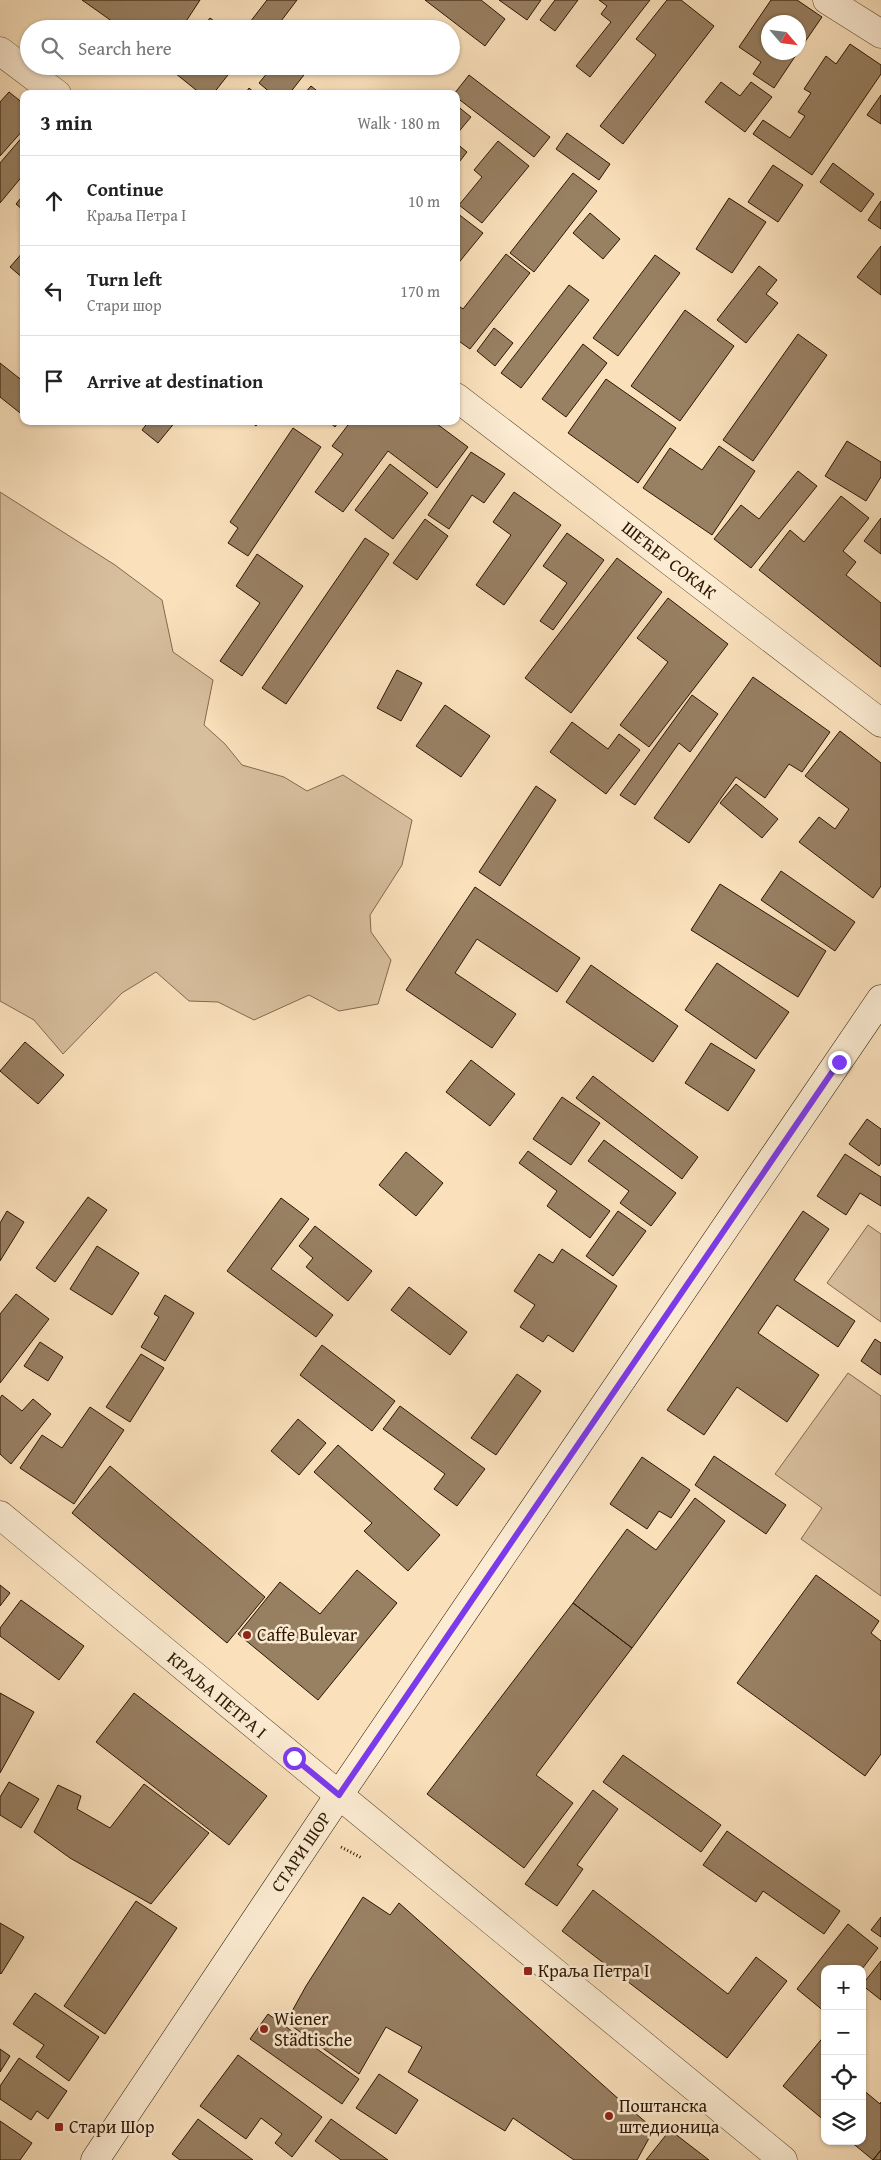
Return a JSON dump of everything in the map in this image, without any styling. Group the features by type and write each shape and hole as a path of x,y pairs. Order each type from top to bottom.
{"street":[{"path":"827,0 881,34"},
{"path":"0,51 20,66"},
{"path":"31,75 51,90"},
{"name":"ШЕЋЕР СОКАК","path":"460,400 881,723"},
{"name":"СТАРИ ШОР","path":"95,2160 339,1795 881,999"},
{"name":"КРАЉА ПЕТРА I","path":"0,1515 783,2160"}],"shaded area":[{"path":"0,492 115,565 162,600 173,652 213,680 204,725 225,744 242,765 284,777 307,791 343,775 412,820 402,865 370,915 371,932 391,960 378,1004 339,1011 309,995 254,1020 218,1002 189,1001 156,972 122,993 63,1054 34,1020 0,1001"},
{"path":"868,1225 881,1234 881,1322 827,1283"},
{"path":"848,1373 881,1396 881,1596 801,1539 822,1508 775,1474"}],"building":[{"path":"82,0 200,0 187,20 110,20"},
{"path":"267,0 297,0 282,20 252,20"},
{"path":"425,0 481,0 505,19 485,46 460,27 460,20 451,20"},
{"path":"499,0 541,0 527,20"},
{"path":"555,0 578,0 555,31 540,20"},
{"path":"599,0 650,0 590,77 576,66 611,22 601,14 607,6"},
{"path":"667,0 681,0 714,26 623,144 600,126 656,55 636,39"},
{"path":"771,0 797,0 822,17 806,41 806,15 761,15 761,60 793,60 774,88 753,74 761,62 739,47"},
{"path":"850,44 881,65 881,74 812,175 753,134 763,120 790,138 805,116 798,112 811,93 804,89 826,56 836,64"},
{"path":"177,75 228,75 216,90 196,90"},
{"path":"266,75 304,75 292,90 267,90 259,83"},
{"path":"469,75 550,137 534,157 460,100 460,90 457,90"},
{"path":"721,82 740,96 751,82 772,97 745,132 705,102"},
{"path":"311,86 316,90 308,90"},
{"path":"9,92 20,101 20,134 0,156 0,102"},
{"path":"881,95 881,124 867,115"},
{"path":"460,108 471,117 460,130"},
{"path":"567,133 610,164 599,180 556,149"},
{"path":"20,140 20,179 0,203 0,163"},
{"path":"498,141 529,166 482,223 460,206 482,177 474,170"},
{"path":"460,146 467,152 460,161"},
{"path":"833,163 874,194 861,212 820,182"},
{"path":"773,165 803,185 778,222 748,202"},
{"path":"573,173 597,191 534,272 510,253"},
{"path":"729,198 766,222 732,273 696,249"},
{"path":"20,199 20,208 16,204"},
{"path":"881,201 881,229 868,220"},
{"path":"590,213 620,239 603,259 573,233"},
{"path":"460,215 483,233 460,261"},
{"path":"881,246 881,295 857,277"},
{"path":"506,254 530,273 470,349 460,342 460,307 463,309"},
{"path":"655,255 680,273 618,356 593,338"},
{"path":"20,256 20,276 10,267"},
{"path":"759,266 777,280 766,294 778,303 746,343 717,320"},
{"path":"569,285 589,300 521,388 501,373"},
{"path":"685,310 734,346 680,421 631,386"},
{"path":"494,328 513,343 495,366 477,351"},
{"path":"798,334 827,355 753,461 723,440"},
{"path":"583,344 607,363 566,417 542,399"},
{"path":"0,363 20,379 20,413 0,397"},
{"path":"606,379 676,428 638,483 568,433"},
{"path":"146,425 173,425 158,443 142,430"},
{"path":"348,425 438,425 468,447 437,488 388,451 343,512 315,492 343,454 332,446"},
{"path":"293,428 321,447 248,556 228,543 238,528 230,522"},
{"path":"847,441 881,462 881,477 866,501 825,476"},
{"path":"719,446 755,471 712,535 643,488 670,448 702,470"},
{"path":"471,452 505,474 484,503 472,495 449,529 428,515"},
{"path":"390,464 428,493 393,539 355,510"},
{"path":"798,471 817,486 751,568 714,539 741,505 759,519"},
{"path":"514,492 561,525 504,605 476,585 511,535 493,522"},
{"path":"841,496 869,518 843,551 856,562 846,575 881,603 881,667 759,570 790,530 804,542"},
{"path":"881,518 881,554 864,541"},
{"path":"425,519 448,536 417,580 393,563"},
{"path":"567,533 604,560 553,630 540,621 567,583 543,566"},
{"path":"365,538 389,554 286,704 262,688"},
{"path":"257,554 303,586 242,676 220,661 260,603 236,586"},
{"path":"617,558 662,592 571,713 525,678"},
{"path":"668,598 728,644 649,747 620,725 668,662 637,638"},
{"path":"397,670 422,683 401,721 377,708"},
{"path":"753,677 830,732 802,772 789,764 765,798 736,777 689,843 654,818"},
{"path":"692,695 718,714 690,752 679,743 635,805 620,795"},
{"path":"445,705 490,736 461,777 416,746"},
{"path":"572,722 608,749 619,734 640,750 606,794 550,752"},
{"path":"840,731 881,763 881,886 873,898 799,842 819,817 835,829 849,809 805,776"},
{"path":"736,784 778,819 762,838 720,803"},
{"path":"536,786 556,800 500,886 479,872"},
{"path":"781,871 855,922 835,951 761,900"},
{"path":"720,884 826,951 798,997 691,930"},
{"path":"475,887 580,958 557,992 477,939 455,973 516,1014 492,1048 406,990"},
{"path":"717,963 789,1012 756,1059 685,1010"},
{"path":"591,965 678,1026 653,1062 566,1002"},
{"path":"25,1042 64,1075 38,1104 0,1071"},
{"path":"711,1043 755,1070 728,1111 685,1083"},
{"path":"471,1060 515,1094 490,1126 446,1092"},
{"path":"593,1076 698,1157 682,1179 576,1098"},
{"path":"562,1097 600,1123 571,1165 533,1139"},
{"path":"867,1119 881,1129 881,1163 879,1166 849,1144"},
{"path":"604,1140 676,1193 651,1226 620,1203 629,1191 588,1161"},
{"path":"528,1151 610,1211 590,1238 547,1206 557,1191 519,1163"},
{"path":"406,1152 443,1183 416,1216 379,1185"},
{"path":"845,1154 881,1177 881,1206 860,1193 846,1215 817,1196"},
{"path":"88,1197 107,1210 55,1282 36,1268"},
{"path":"281,1198 309,1219 271,1269 333,1315 316,1337 227,1271"},
{"path":"7,1211 24,1222 0,1261 0,1223"},
{"path":"618,1211 646,1231 613,1276 586,1256"},
{"path":"803,1211 829,1229 794,1280 855,1321 838,1347 777,1305 758,1333 819,1375 787,1422 737,1387 704,1435 667,1410"},
{"path":"315,1226 372,1271 348,1301 306,1267 313,1258 299,1246"},
{"path":"97,1246 139,1273 112,1315 70,1289"},
{"path":"562,1249 617,1286 573,1352 548,1335 543,1342 520,1327 535,1305 514,1291 539,1254 553,1263"},
{"path":"409,1287 467,1332 450,1355 391,1310"},
{"path":"16,1294 49,1319 0,1383 0,1314"},
{"path":"165,1295 194,1313 165,1361 141,1347 159,1317 154,1314"},
{"path":"875,1339 881,1343 881,1375 861,1361"},
{"path":"40,1342 63,1357 48,1381 24,1366"},
{"path":"322,1345 395,1401 372,1431 300,1375"},
{"path":"141,1354 164,1368 130,1422 106,1407"},
{"path":"517,1374 541,1391 496,1455 471,1438"},
{"path":"2,1395 22,1411 33,1399 51,1414 11,1464 0,1454 0,1398"},
{"path":"400,1406 485,1469 457,1506 434,1489 445,1474 383,1429"},
{"path":"90,1407 124,1430 74,1504 20,1468 42,1435 62,1448"},
{"path":"298,1419 326,1443 299,1475 271,1451"},
{"path":"338,1445 440,1535 408,1571 364,1531 372,1523 314,1472"},
{"path":"714,1456 786,1505 766,1534 695,1485"},
{"path":"642,1457 690,1490 671,1518 659,1511 647,1529 610,1504"},
{"path":"110,1466 265,1597 227,1643 72,1513"},
{"path":"695,1498 725,1521 632,1648 573,1603 627,1529 656,1550"},
{"path":"357,1570 397,1603 318,1700 238,1634 280,1582 320,1614"},
{"path":"816,1575 879,1621 871,1633 881,1641 881,1754 865,1776 737,1683"},
{"path":"0,1585 10,1593 0,1606"},
{"path":"21,1600 84,1646 59,1680 0,1636 0,1628"},
{"path":"573,1603 632,1648 536,1775 573,1803 524,1868 427,1794"},
{"path":"0,1693 34,1712 0,1773"},
{"path":"134,1693 267,1796 229,1845 96,1742"},
{"path":"623,1755 721,1825 701,1852 603,1782"},
{"path":"9,1782 39,1799 21,1828 0,1815 0,1797"},
{"path":"144,1784 209,1833 151,1904 70,1858 34,1832 58,1785 81,1796 77,1809 110,1828"},
{"path":"593,1790 618,1809 577,1865 583,1869 557,1906 525,1884"},
{"path":"727,1831 840,1911 824,1934 763,1891 756,1902 703,1865"},
{"path":"593,1890 728,1994 756,1957 787,1981 727,2058 562,1931"},
{"path":"363,1897 390,1915 399,1903 654,2129 637,2160 574,2160 513,2118 505,2131 408,2072 422,2047 386,2027 359,2074 286,2022 306,1986"},
{"path":"136,1901 177,1928 105,2034 64,2006"},
{"path":"881,1917 881,1937 871,1930"},
{"path":"0,1923 24,1937 1,1974 0,1973"},
{"path":"848,1924 878,1948 865,1965 821,1965 821,2009 797,1989"},
{"path":"881,1961 881,2000 866,1988 866,1980"},
{"path":"35,1993 99,2037 69,2081 36,2057 44,2045 13,2024"},
{"path":"268,2014 359,2079 342,2104 250,2039"},
{"path":"821,2040 821,2118 783,2086"},
{"path":"0,2049 10,2056 0,2072"},
{"path":"238,2055 322,2117 292,2157 275,2143 282,2134 261,2118 246,2139 200,2106"},
{"path":"19,2058 67,2091 48,2119 37,2111 31,2120 0,2099 0,2086"},
{"path":"379,2074 418,2100 396,2134 356,2108"},
{"path":"866,2092 880,2104 881,2102 881,2150 873,2160 855,2145 866,2145"},
{"path":"198,2119 253,2160 180,2160 172,2154"},
{"path":"331,2119 388,2160 341,2160 315,2141"},
{"path":"0,2121 32,2143 20,2160 0,2160"},
{"path":"670,2130 709,2160 646,2160"},
{"path":"881,2150 881,2160 873,2160"}],"place":[{"name":"Caffe Bulevar","path":"247,1635"},
{"name":"Краља Петра I","path":"528,1971"},
{"name":"Wiener Städtische","path":"264,2029"},
{"name":"Поштанска штедионица","path":"609,2116"},
{"name":"Стари Шор","path":"59,2127"}],"route":[{"path":"294,1758 339,1795 839,1062"}]}
